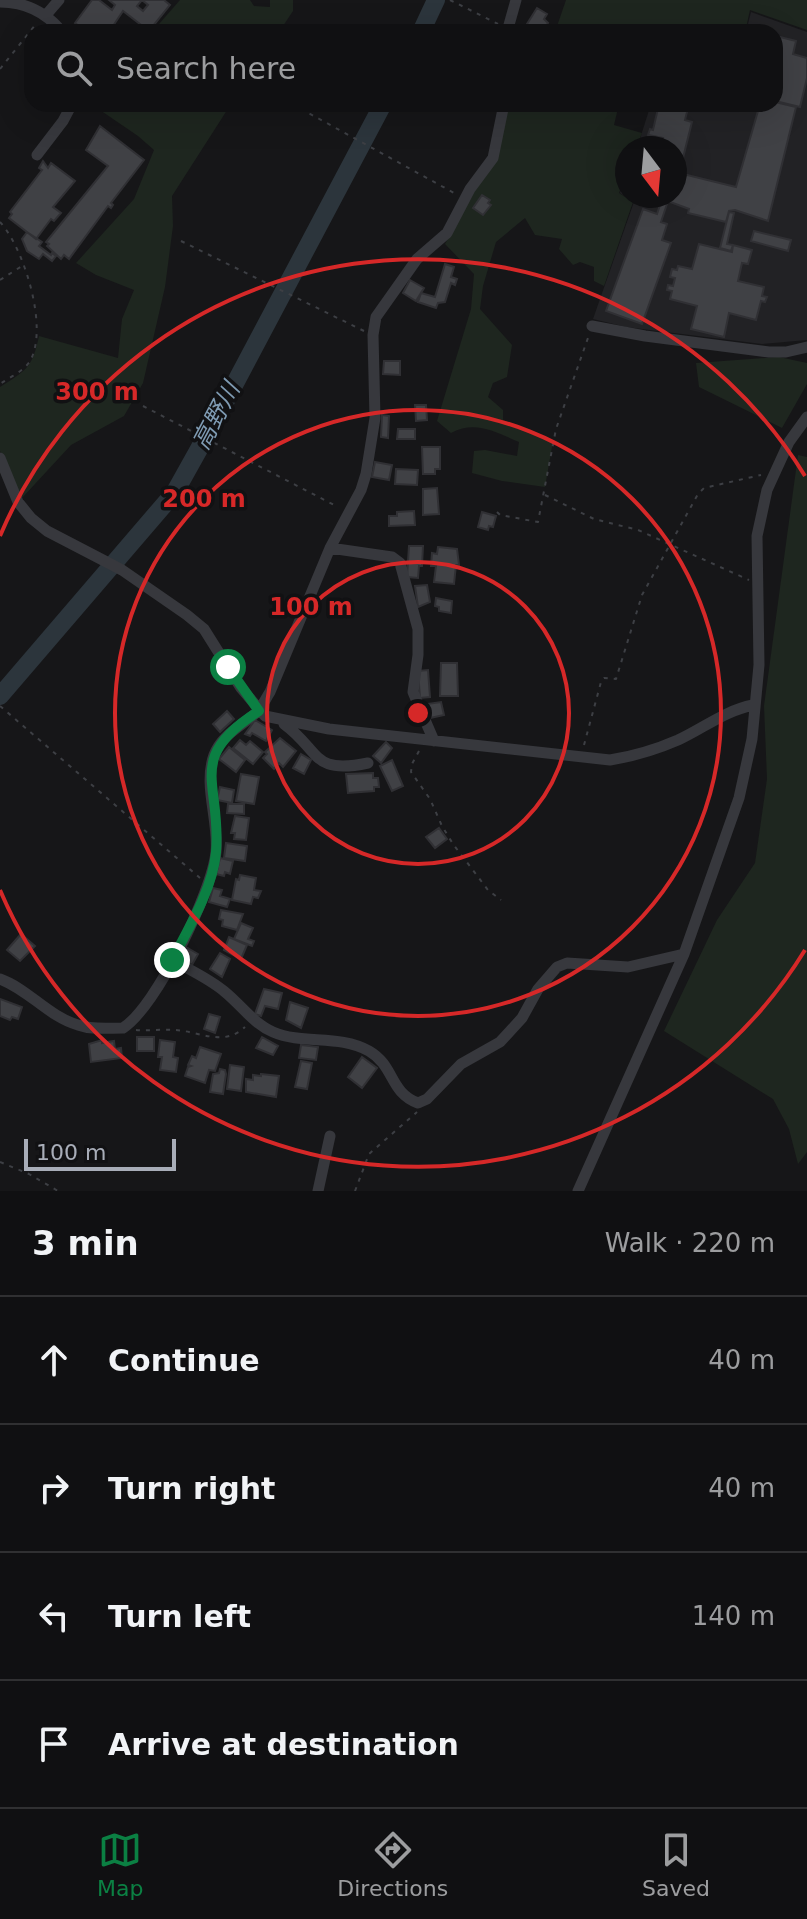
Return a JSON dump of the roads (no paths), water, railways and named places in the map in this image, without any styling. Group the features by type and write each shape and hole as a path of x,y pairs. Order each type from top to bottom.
{"street":[{"path":"46,15 59,0"},
{"path":"509,24 516,0"},
{"path":"0,2 24,5 46,15 54,24"},
{"path":"37,155 68,112"},
{"path":"0,979 23,990 78,1026 123,1028 147,1003 172,960 201,905 216,853 212,763 222,741 259,711 270,692 330,548 361,490 372,448 375,418 373,335 376,317 417,259 447,233 465,199 493,158 502,112"},
{"path":"592,326 769,352 807,347"},
{"path":"578,1191 684,954 739,798 752,739 759,665 757,536 774,473 789,442 807,417"},
{"path":"0,458 18,502 31,518 47,531 122,570 187,615 204,629 259,711 280,721 580,759 610,760 644,754 681,738 722,714 753,705"},
{"path":"330,548 392,557 400,563 418,629 413,692 430,741"},
{"path":"280,721 302,738 315,758 323,763 334,767 368,763"},
{"path":"172,960 223,990 266,1029 277,1034 343,1041 371,1053 389,1069 399,1092 418,1103 427,1099 461,1064 500,1042 522,1018 538,989 557,967 567,963 628,967 684,954"},
{"path":"318,1191 330,1136"}],"waterway":[{"name":"高野川","path":"425,24 436,0"},
{"name":"高野川","path":"0,696 175,492 379,112"}]}
